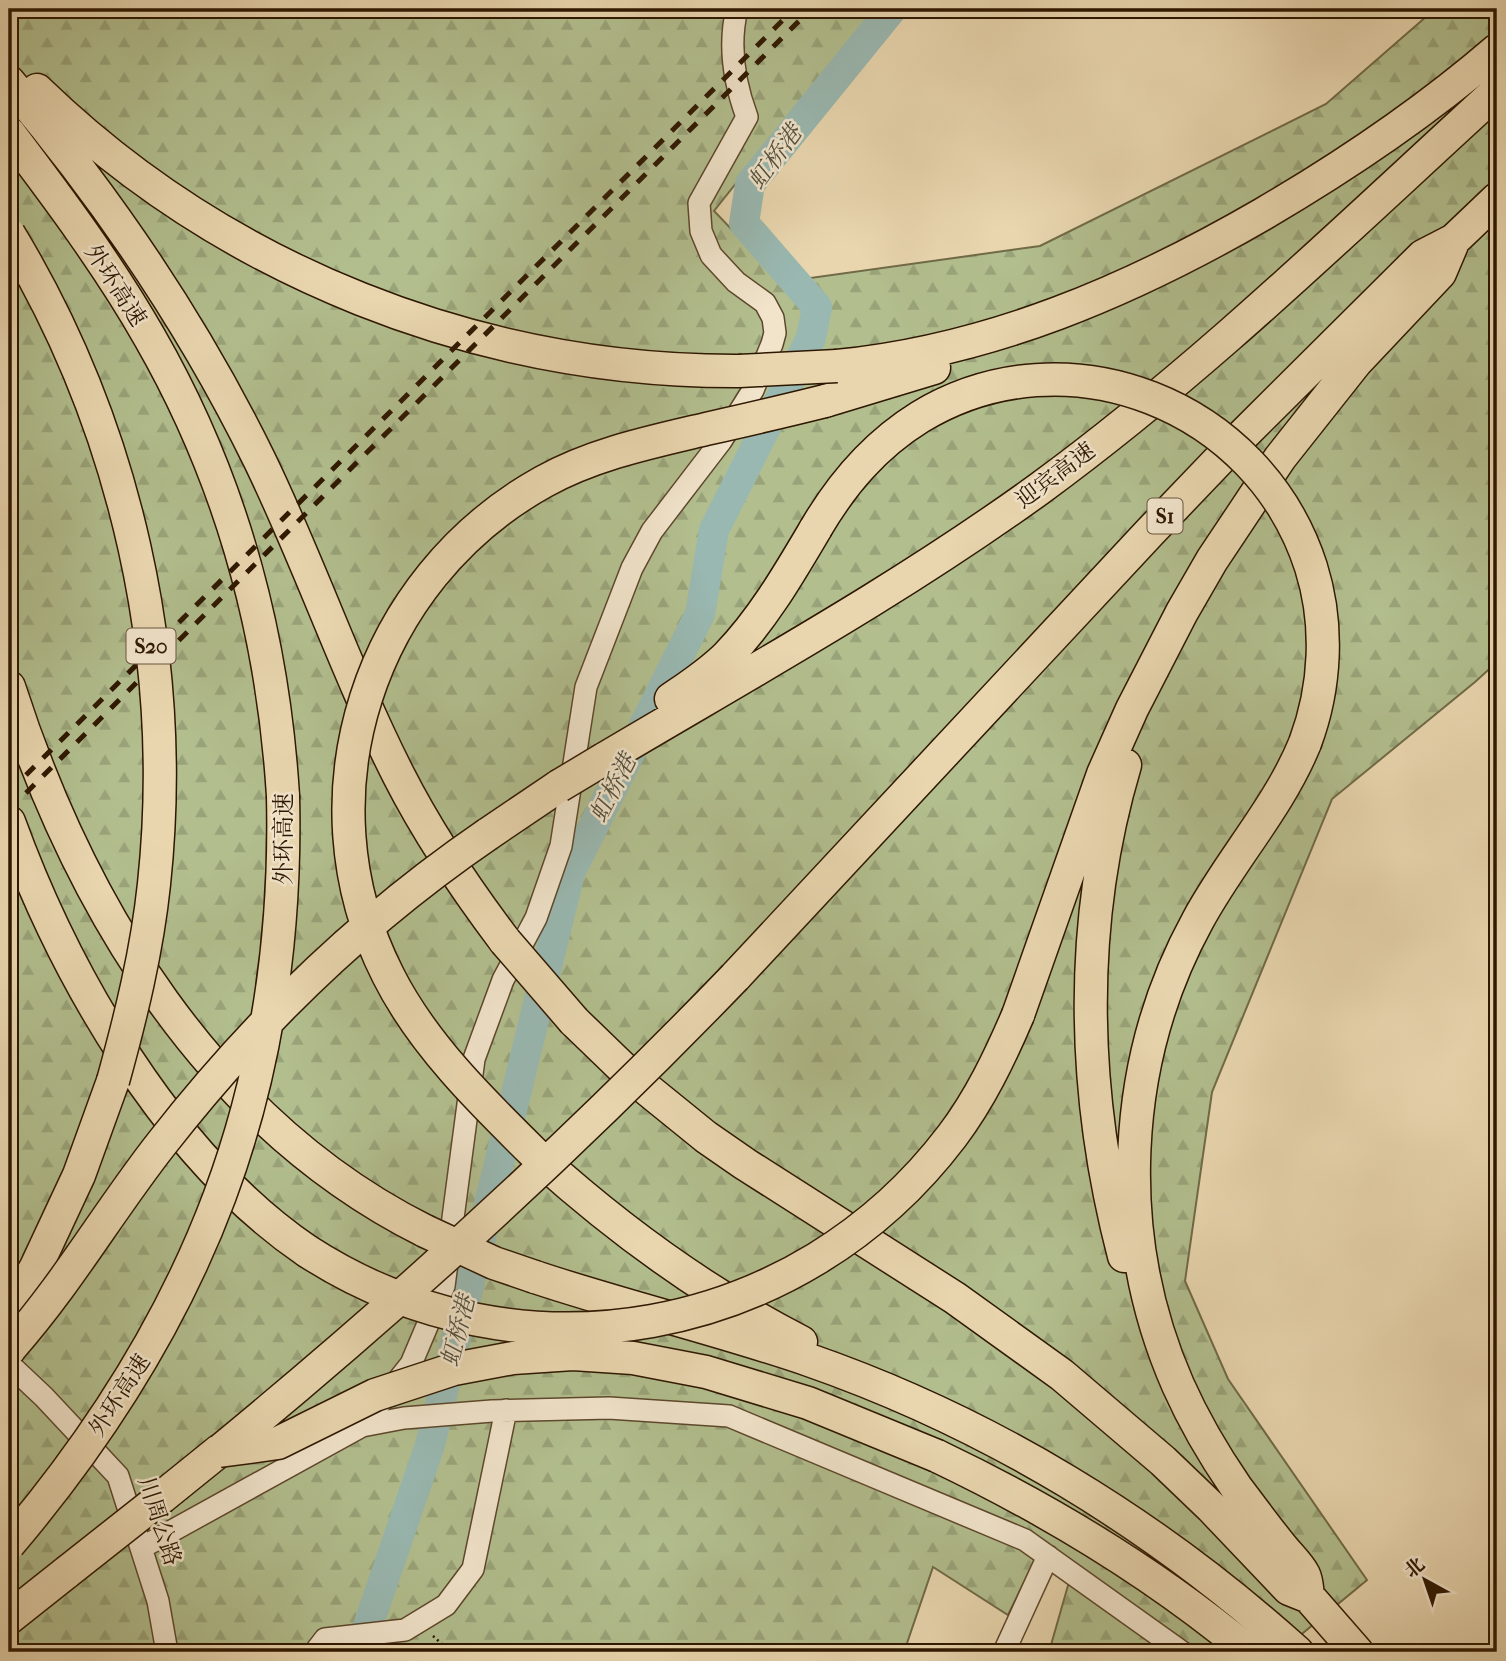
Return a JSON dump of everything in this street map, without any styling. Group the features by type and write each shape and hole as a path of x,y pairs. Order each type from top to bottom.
{"highway":[{"path":"9,62 96,143 179,205 269,258 352,296 463,335 551,355 661,369 739,371 837,366 904,357 975,341 1029,325 1099,298 1239,228 1312,184 1393,131 1497,50"},
{"path":"9,82 66,151 128,236 211,369 276,497 379,736 400,778 447,860 505,941 574,1021 632,1077 706,1137 955,1298 1062,1375 1163,1461 1229,1525 1289,1589 1308,1597 1357,1652"},
{"name":"迎宾高速","path":"9,1354 163,1141 235,1057 330,962 423,883 471,845 559,786 831,627 939,558 1040,488 1165,390 1225,338 1497,91"},
{"name":"外环高速","path":"9,133 71,216 125,296 174,380 213,468 234,526 257,607 275,702 283,796 283,896 273,993 254,1088 226,1181 189,1272 144,1358 91,1439 9,1544"},
{"name":"S1","path":"219,1451 344,1348 490,1218 621,1093 735,977 1249,429 1423,256 1454,240 1497,199"},
{"name":"S20","path":"9,234 67,344 100,426 119,486 132,534 150,633 158,720 159,783 152,896 127,1032 106,1104 79,1175 36,1267 14,1306 9,1354"},
{"path":"9,822 57,936 127,1056 167,1112 214,1170 263,1218 307,1251 349,1275 412,1302 478,1321 546,1329 612,1327 677,1317 709,1308 771,1284 810,1263 855,1233 905,1189 945,1144 973,1105 1018,1015 1081,830 1132,709 1182,612 1245,509 1287,449 1348,372 1440,273 1454,240"},
{"path":"824,1366 807,1345 715,1293 654,1252 594,1206 540,1158 485,1103 425,1032 388,976 369,930 352,861 349,801 355,741 371,683 396,628 429,578 471,533 519,496 572,468 600,457 825,401 955,361 975,341"},
{"path":"604,759 618,733 696,682 738,644 784,581 844,484 879,447 910,423 944,404 993,387 1045,380 1083,381 1122,388 1170,405 1215,431 1235,448 1270,486 1297,530 1314,578 1323,629 1321,681 1305,743 1281,790 1198,919 1178,961 1158,1014 1141,1082 1134,1151 1136,1220 1146,1288 1165,1353 1193,1416 1235,1484 1304,1576 1308,1597"},
{"path":"9,687 38,771 83,868 135,960 184,1031 242,1097 306,1155 377,1205 494,1263 535,1278 759,1344 824,1366 945,1416 1052,1471 1097,1499 1185,1559 1297,1652"},
{"path":"1132,709 1134,738 1112,814 1096,903 1091,959 1090,1038 1097,1127 1113,1214 1126,1265 1146,1288"},
{"path":"9,1618 219,1451 278,1443 355,1404 435,1374 513,1358 573,1354 633,1358 717,1375 808,1404 937,1456 1082,1533 1183,1601 1249,1652"}],"street":[{"path":"362,1426 411,1364 444,1286 474,1059 503,980 536,918 561,846 586,687 632,568 645,543 728,431 754,390 775,333 773,318 765,303 727,273 712,255 701,231 699,203 747,117 738,91 731,33 737,9"},
{"name":"川周公路","path":"9,1354 118,1476 158,1601 167,1652"},
{"path":"141,1548 362,1426 404,1418 499,1410 609,1408 729,1416 1026,1540 1182,1652"},
{"path":"320,1646 405,1630 446,1605 473,1569 499,1410"},
{"path":"1004,1652 1048,1556"}],"green space":[{"path":"9,9 875,9 714,211 782,282 1040,246 1326,104 1435,9 1497,9 1497,662 1332,799 1212,1092 1185,1281 1228,1379 1367,1580 1280,1652 1198,1652 1043,1543 1008,1615 933,1567 904,1652 9,1652"},
{"path":"1069,1582 1183,1652 1049,1652"}],"waterway":[{"name":"虹桥港","path":"359,1652 430,1445 570,873 700,614 714,530 811,338 817,307 744,223 750,184 892,9"}],"railway":[{"path":"9,792 794,9"},
{"path":"9,810 811,9"}]}
